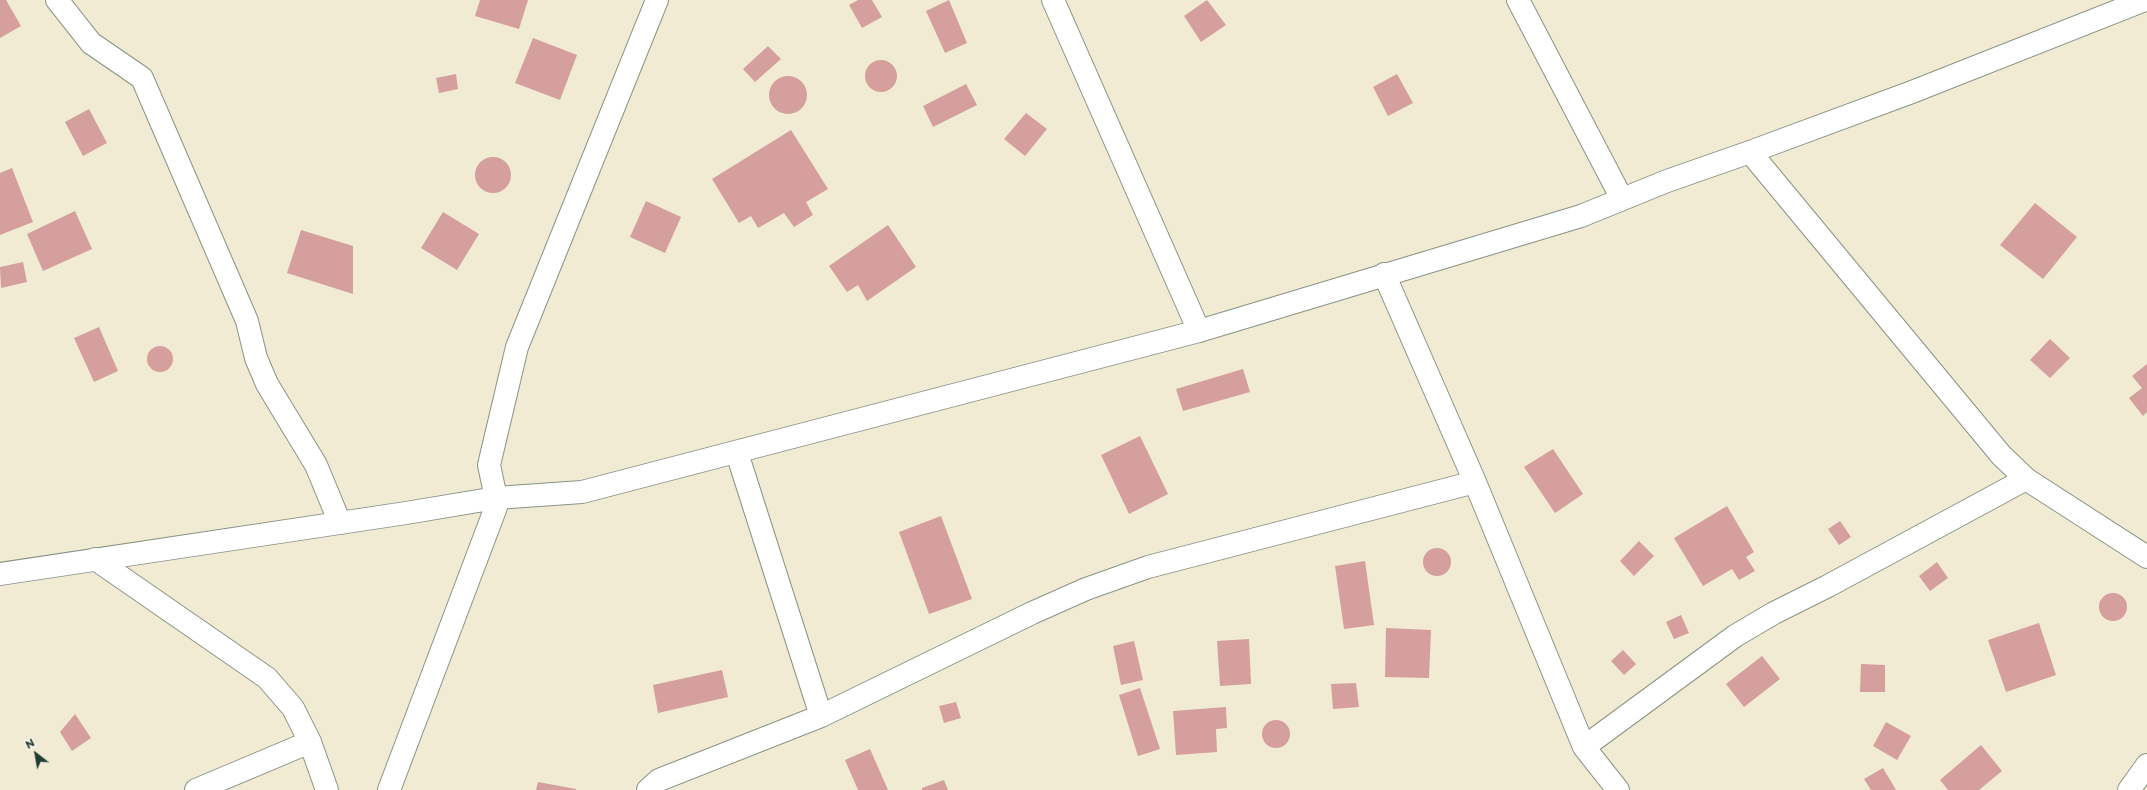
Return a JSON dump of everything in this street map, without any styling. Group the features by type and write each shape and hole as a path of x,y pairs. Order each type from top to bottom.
{"street":[{"path":"57,0 91,43 142,78 246,322 256,358 267,384 316,465 340,523"},
{"path":"389,790 496,507 496,498 489,465 517,347 657,0"},
{"path":"1053,0 1200,331"},
{"path":"1518,0 1622,199"},
{"path":"0,574 496,498 582,492 737,453 1200,331 1384,274 1581,216 1667,181 1750,152 1919,89 2145,0"},
{"path":"1750,152 1979,430 2026,479 2147,557"},
{"path":"1384,274 1475,482 1584,747 1618,790"},
{"path":"737,453 821,716"},
{"path":"1584,747 1735,636 1774,613 1828,586 2026,479"},
{"path":"648,790 659,780 821,716 1032,613 1086,589 1148,567 1475,482"},
{"path":"95,559 267,678 293,708 310,742 327,790"},
{"path":"196,790 310,742"},
{"path":"2129,790 2147,765"}],"building":[{"path":"0,0 6,0 21,26 0,38"},
{"path":"480,0 528,0 519,29 475,16"},
{"path":"858,0 872,0 882,17 862,28 849,5"},
{"path":"949,0 967,43 945,53 926,11"},
{"path":"1207,0 1226,25 1201,42 1184,16"},
{"path":"533,38 577,55 560,100 515,83"},
{"path":"768,46 781,59 755,82 743,69"},
{"path":"881,60 887,61 894,67 897,76 896,82 890,89 881,92 875,91 868,85 865,76 866,70 872,63"},
{"path":"456,74 458,89 439,93 436,78"},
{"path":"1397,74 1413,103 1388,116 1373,87"},
{"path":"788,76 798,79 804,85 807,95 804,105 798,111 788,114 778,111 772,105 769,95 772,85 778,79"},
{"path":"966,84 977,105 933,127 923,106"},
{"path":"89,109 107,143 83,156 65,122"},
{"path":"1026,113 1047,129 1025,156 1004,139"},
{"path":"791,130 828,189 806,202 813,215 794,227 784,213 758,228 751,216 739,223 712,179"},
{"path":"493,157 503,160 508,165 511,175 508,185 503,190 493,193 483,190 478,185 475,175 478,165 483,160"},
{"path":"12,168 33,222 0,235 0,173"},
{"path":"646,201 681,217 665,253 630,237"},
{"path":"2035,203 2077,237 2043,279 2000,245"},
{"path":"75,211 92,249 43,271 27,234"},
{"path":"443,212 479,234 457,270 421,248"},
{"path":"888,225 916,267 867,301 858,285 847,292 829,266"},
{"path":"301,230 353,246 353,294 287,273"},
{"path":"23,262 27,282 1,288 0,267"},
{"path":"99,327 118,371 94,382 74,338"},
{"path":"2050,339 2070,358 2050,378 2030,360"},
{"path":"160,346 169,350 173,359 169,368 160,372 151,368 147,359 151,350"},
{"path":"2147,364 2147,412 2143,416 2129,398 2142,388 2132,376"},
{"path":"1243,369 1250,392 1183,411 1176,389"},
{"path":"1140,436 1168,494 1129,514 1101,455"},
{"path":"1553,449 1583,494 1555,513 1524,467"},
{"path":"1727,506 1754,552 1746,557 1755,571 1739,580 1732,569 1703,586 1674,538"},
{"path":"941,516 972,599 929,614 899,532"},
{"path":"1840,521 1851,537 1839,545 1828,529"},
{"path":"1639,541 1654,556 1634,576 1620,561"},
{"path":"1437,548 1447,552 1451,562 1447,572 1437,576 1427,572 1423,562 1427,552"},
{"path":"1365,561 1374,625 1344,629 1335,566"},
{"path":"1937,562 1948,578 1930,591 1919,576"},
{"path":"2113,593 2123,597 2127,607 2123,617 2113,621 2103,617 2099,607 2103,597"},
{"path":"1681,615 1689,633 1674,639 1666,622"},
{"path":"2039,623 2056,675 2006,692 1988,640"},
{"path":"1386,628 1431,630 1429,678 1385,677"},
{"path":"1249,639 1251,684 1220,686 1217,641"},
{"path":"1134,641 1143,680 1121,685 1113,646"},
{"path":"1623,650 1636,664 1624,675 1611,661"},
{"path":"1762,656 1780,679 1744,707 1726,684"},
{"path":"1861,664 1885,665 1885,692 1860,692"},
{"path":"722,670 728,697 658,713 653,685"},
{"path":"1356,683 1359,707 1333,709 1331,684"},
{"path":"1140,688 1160,749 1138,756 1119,695"},
{"path":"956,702 961,718 944,723 939,706"},
{"path":"1226,707 1227,728 1216,729 1217,752 1176,755 1173,711"},
{"path":"75,714 91,738 72,751 60,732"},
{"path":"1276,720 1286,724 1290,734 1286,744 1276,748 1266,744 1262,734 1266,724"},
{"path":"1886,722 1911,736 1897,760 1873,746"},
{"path":"1981,745 2002,771 1979,790 1948,790 1940,780"},
{"path":"870,749 888,790 858,790 845,760"},
{"path":"1883,768 1896,790 1871,790 1864,779"},
{"path":"944,780 948,790 922,790 922,788"},
{"path":"538,782 576,789 576,790 536,790"}]}
